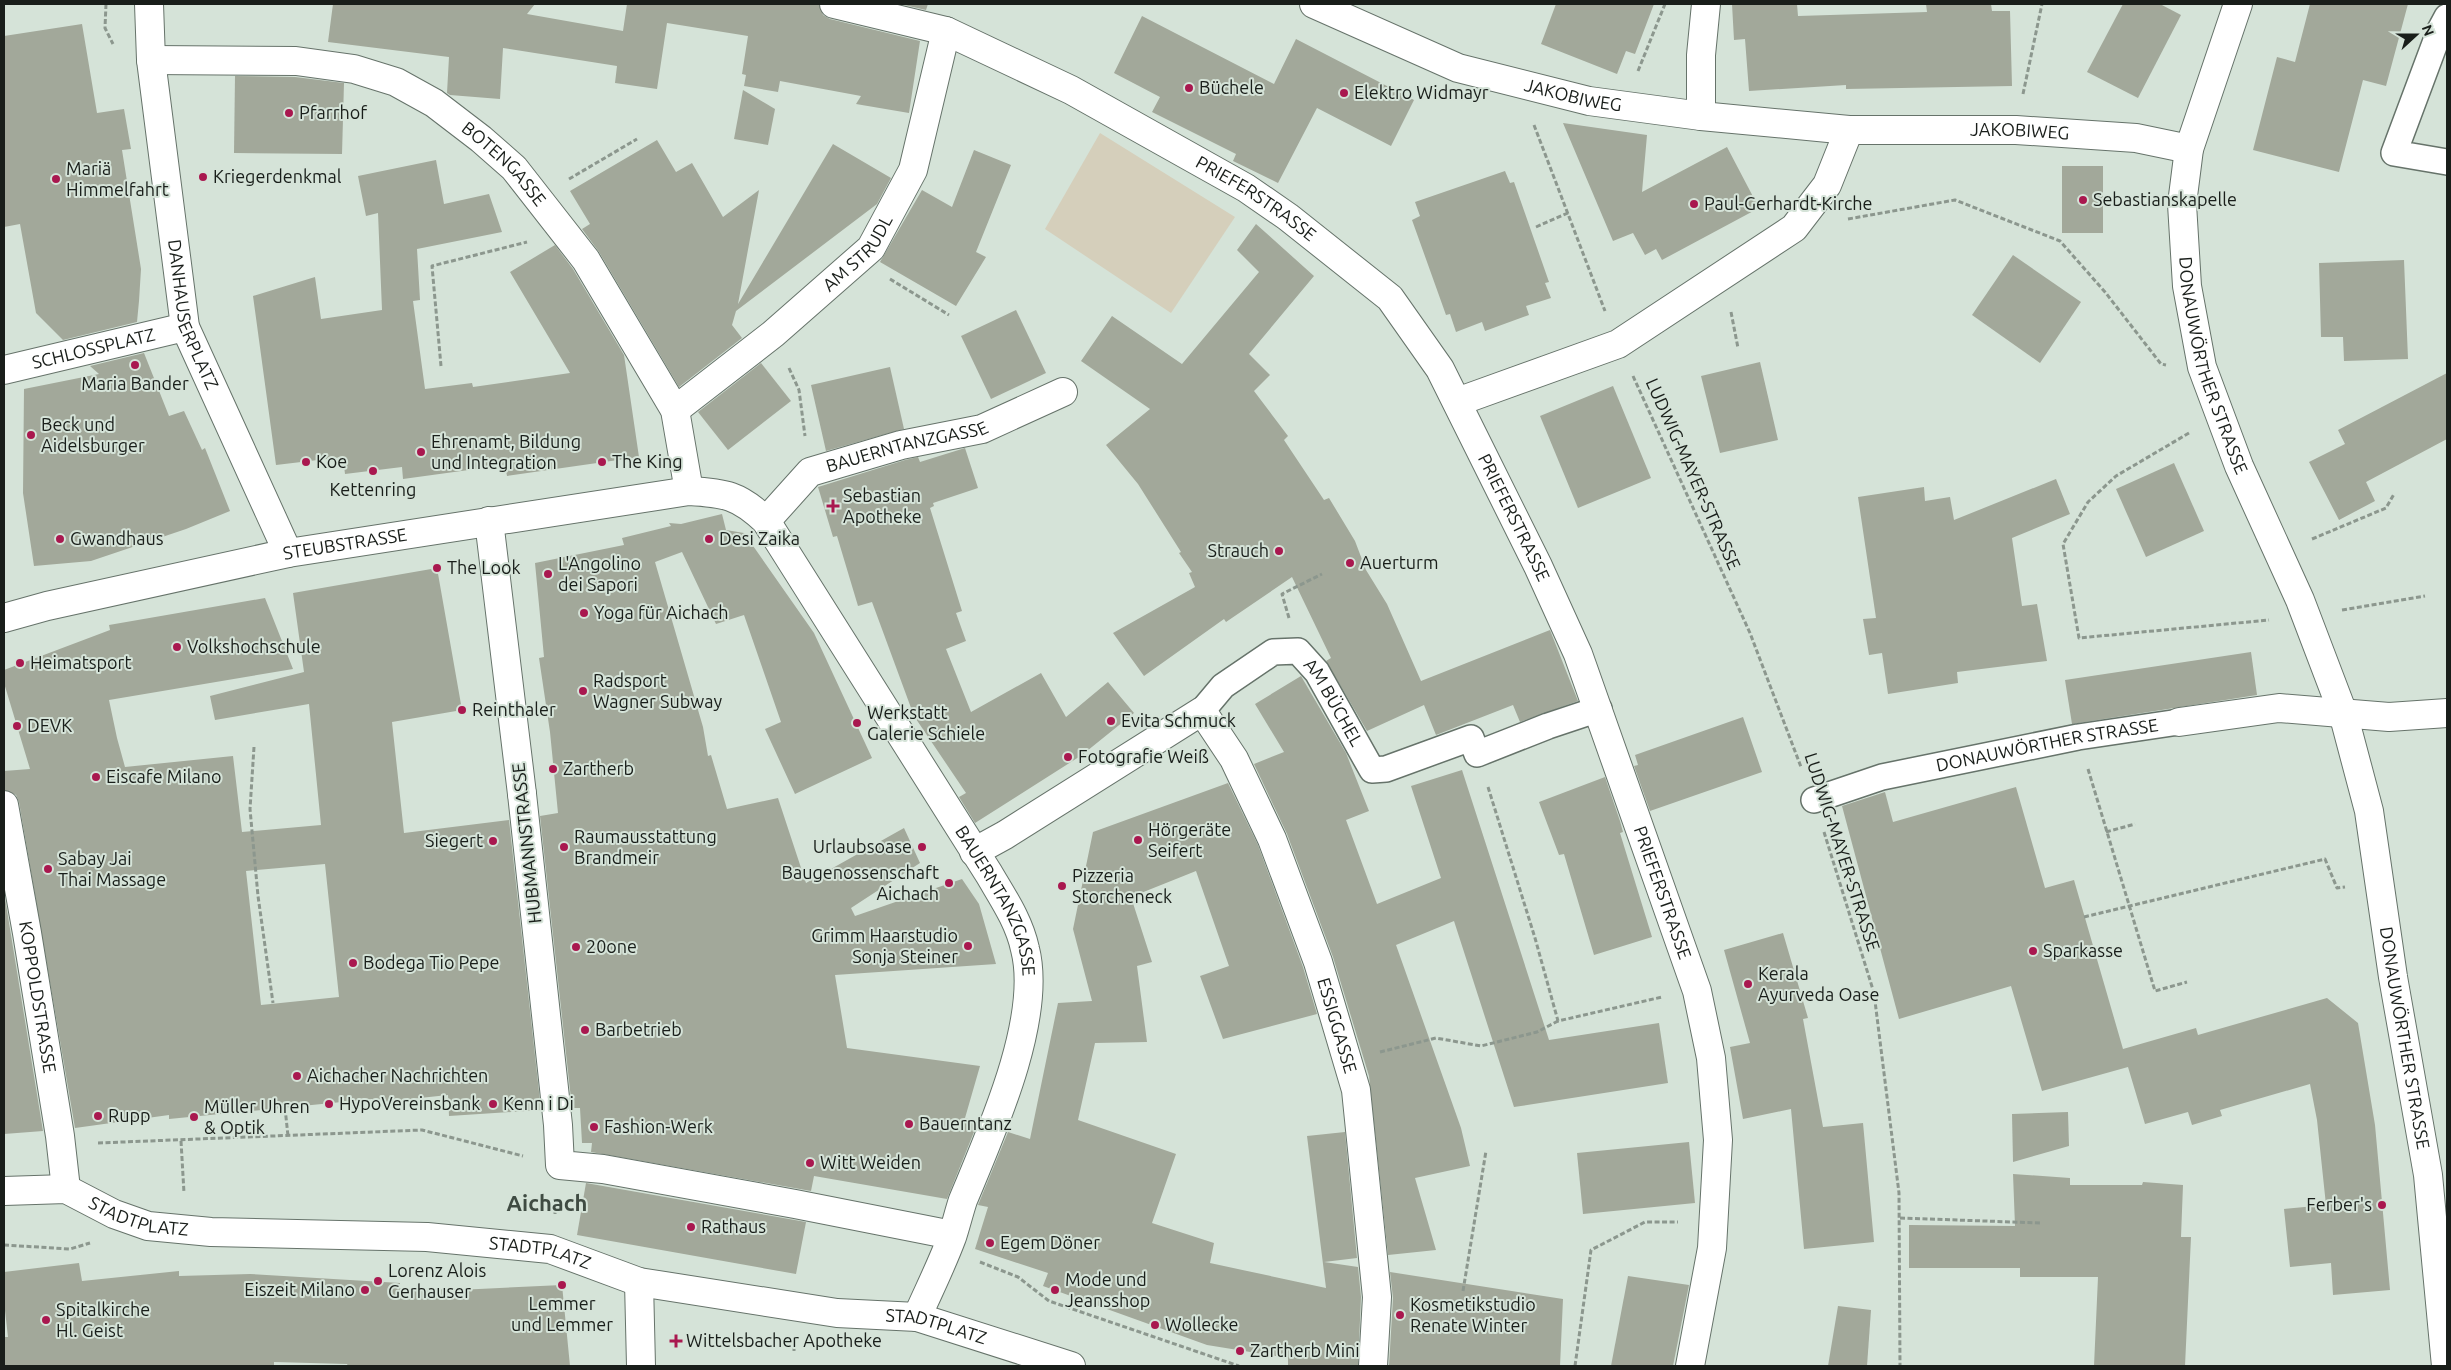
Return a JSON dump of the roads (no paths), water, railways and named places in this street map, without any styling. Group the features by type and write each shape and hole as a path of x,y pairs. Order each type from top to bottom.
{"street":[{"name":"DANHAUSERPLATZ","path":"149,4 151,60 185,327 288,553"},
{"name":"PRIEFERSTRASSE","path":"834,4 946,31 1071,90 1246,188 1288,217 1390,298 1440,369 1542,575 1578,654 1697,991 1711,1058 1718,1140 1712,1248 1690,1366"},
{"name":"JAKOBIWEG","path":"1314,4 1458,68 1589,101 1701,116 1848,130 2016,130 2136,138 2189,149"},
{"path":"1701,116 1701,55 1706,4"},
{"name":"DONAUWÖRTHER STRASSE","path":"2238,4 2189,149 2182,214 2187,286 2202,366 2239,466 2306,616 2343,713 2369,811 2393,976 2428,1175 2446,1366"},
{"name":"AM STRUDL","path":"674,410 773,334 871,248 913,170 946,31"},
{"name":"BOTENGASSE","path":"151,60 296,61 354,69 396,82 434,103 482,139 514,168 586,260 674,410 689,492"},
{"path":"1456,402 1618,344 1794,228 1827,185 1848,130"},
{"name":"SCHLOSSPLATZ","path":"4,370 185,327"},
{"name":"BAUERNTANZGASSE","path":"766,521 810,472 901,445 982,428 1063,392"},
{"name":"STEUBSTRASSE","path":"4,618 47,606 288,553 689,492"},
{"name":"BAUERNTANZGASSE","path":"689,492 720,493 748,504 766,521 1016,920 1026,950 1029,990 1020,1042 988,1141 949,1242 917,1317"},
{"name":"HUBMANNSTRASSE","path":"489,521 522,794 557,1115 560,1165 603,1169 706,1195 949,1242"},
{"name":"DONAUWÖRTHER STRASSE","path":"2178,722 2278,708 2343,713"},
{"name":"AM BÜCHEL","path":"974,852 1005,835 1202,711"},
{"name":"ESSIGGASSE","path":"1202,711 1234,759 1272,839 1318,962 1356,1090 1377,1297 1373,1366"},
{"path":"2343,713 2389,717 2447,714"},
{"name":"KOPPOLDSTRASSE","path":"4,805 61,1145 66,1189"},
{"name":"STADTPLATZ","path":"4,1191 66,1189 114,1214 148,1226 185,1230 427,1237 550,1249 639,1282 837,1314 917,1317 1071,1366"},
{"path":"639,1282 641,1366"}],"lane":[{"path":"2447,17 2440,30 2394,154 2447,162"},
{"name":"AM BÜCHEL","path":"1202,711 1223,686 1273,652 1298,651 1316,672 1372,770 1386,769 1471,738 1477,754 1598,709"},
{"name":"DONAUWÖRTHER STRASSE","path":"1814,800 1882,777 2078,737 2178,722"}],"place":[{"name":"Büchele","path":"1189,88"},
{"name":"Elektro Widmayr","path":"1344,93"},
{"name":"Pfarrhof","path":"289,113"},
{"name":"Kriegerdenkmal","path":"203,177"},
{"name":"Mariä Himmelfahrt","path":"56,179"},
{"name":"Sebastianskapelle","path":"2083,200"},
{"name":"Paul-Gerhardt-Kirche","path":"1694,204"},
{"name":"Maria Bander","path":"135,365"},
{"name":"Beck und Aidelsburger","path":"31,435"},
{"name":"Ehrenamt, Bildung und Integration","path":"421,452"},
{"name":"Koe","path":"306,462"},
{"name":"The King","path":"602,462"},
{"name":"Kettenring","path":"373,471"},
{"name":"Sebastian Apotheke","path":"833,506"},
{"name":"Gwandhaus","path":"60,539"},
{"name":"Desi Zaika","path":"709,539"},
{"name":"Strauch","path":"1279,551"},
{"name":"Auerturm","path":"1350,563"},
{"name":"The Look","path":"437,568"},
{"name":"L'Angolino dei Sapori","path":"548,574"},
{"name":"Yoga für Aichach","path":"584,613"},
{"name":"Volkshochschule","path":"177,647"},
{"name":"Heimatsport","path":"20,663"},
{"name":"Radsport Wagner Subway","path":"583,691"},
{"name":"Reinthaler","path":"462,710"},
{"name":"Evita Schmuck","path":"1111,721"},
{"name":"Werkstatt Galerie Schiele","path":"857,723"},
{"name":"DEVK","path":"17,726"},
{"name":"Fotografie Weiß","path":"1068,757"},
{"name":"Zartherb","path":"553,769"},
{"name":"Eiscafe Milano","path":"96,777"},
{"name":"Hörgeräte Seifert","path":"1138,840"},
{"name":"Siegert","path":"493,841"},
{"name":"Raumausstattung Brandmeir","path":"564,847"},
{"name":"Urlaubsoase","path":"922,847"},
{"name":"Sabay Jai Thai Massage","path":"48,869"},
{"name":"Baugenossenschaft Aichach","path":"949,883"},
{"name":"Pizzeria Storcheneck","path":"1062,886"},
{"name":"Grimm Haarstudio Sonja Steiner","path":"968,946"},
{"name":"20one","path":"576,947"},
{"name":"Sparkasse","path":"2033,951"},
{"name":"Bodega Tio Pepe","path":"353,963"},
{"name":"Kerala Ayurveda Oase","path":"1748,984"},
{"name":"Barbetrieb","path":"585,1030"},
{"name":"Aichacher Nachrichten","path":"297,1076"},
{"name":"HypoVereinsbank","path":"329,1104"},
{"name":"Kenn i Di","path":"493,1104"},
{"name":"Rupp","path":"98,1116"},
{"name":"Müller Uhren & Optik","path":"194,1117"},
{"name":"Bauerntanz","path":"909,1124"},
{"name":"Fashion-Werk","path":"594,1127"},
{"name":"Witt Weiden","path":"810,1163"},
{"name":"Ferber's","path":"2382,1205"},
{"name":"Rathaus","path":"691,1227"},
{"name":"Egem Döner","path":"990,1243"},
{"name":"Lorenz Alois Gerhauser","path":"378,1281"},
{"name":"Lemmer und Lemmer","path":"562,1285"},
{"name":"Eiszeit Milano","path":"365,1290"},
{"name":"Mode und Jeansshop","path":"1055,1290"},
{"name":"Kosmetikstudio Renate Winter","path":"1400,1315"},
{"name":"Spitalkirche Hl. Geist","path":"46,1320"},
{"name":"Wollecke","path":"1155,1325"},
{"name":"Wittelsbacher Apotheke","path":"676,1341"},
{"name":"Zartherb Mini","path":"1240,1351"}],"district":[{"name":"Aichach","path":"547,1203"}]}
